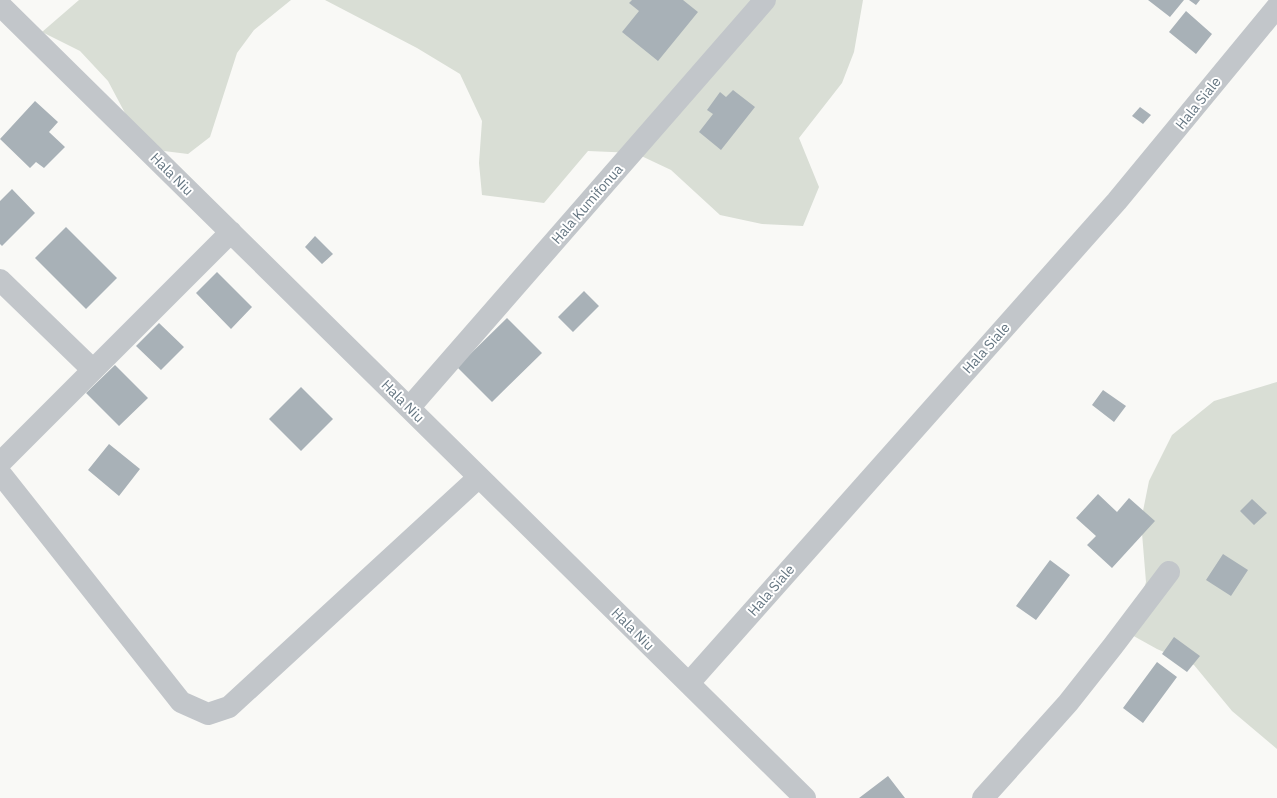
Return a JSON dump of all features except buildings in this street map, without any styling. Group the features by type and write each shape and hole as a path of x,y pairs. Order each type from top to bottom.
{"street":[{"name":"Hala Kumifonua","path":"409,408 765,0"},
{"name":"Hala Niu","path":"0,5 805,798"},
{"name":"Hala Siale","path":"689,683 1117,201 1277,7"},
{"path":"0,463 231,232"},
{"path":"0,280 94,370"},
{"path":"0,473 181,702 208,714 229,707 479,477"},
{"path":"983,798 1068,703 1169,572"}],"shaded area":[{"path":"79,0 291,0 254,30 237,53 210,137 188,154 164,151 134,130 108,81 80,51 42,32"},
{"path":"325,0 863,0 854,52 842,83 799,138 819,187 803,226 762,224 720,215 671,170 635,153 588,151 544,203 482,195 479,163 482,121 460,74 417,48"},
{"path":"1277,382 1277,749 1232,711 1194,665 1157,649 1130,634 1146,582 1141,521 1149,481 1172,435 1214,401"}]}
